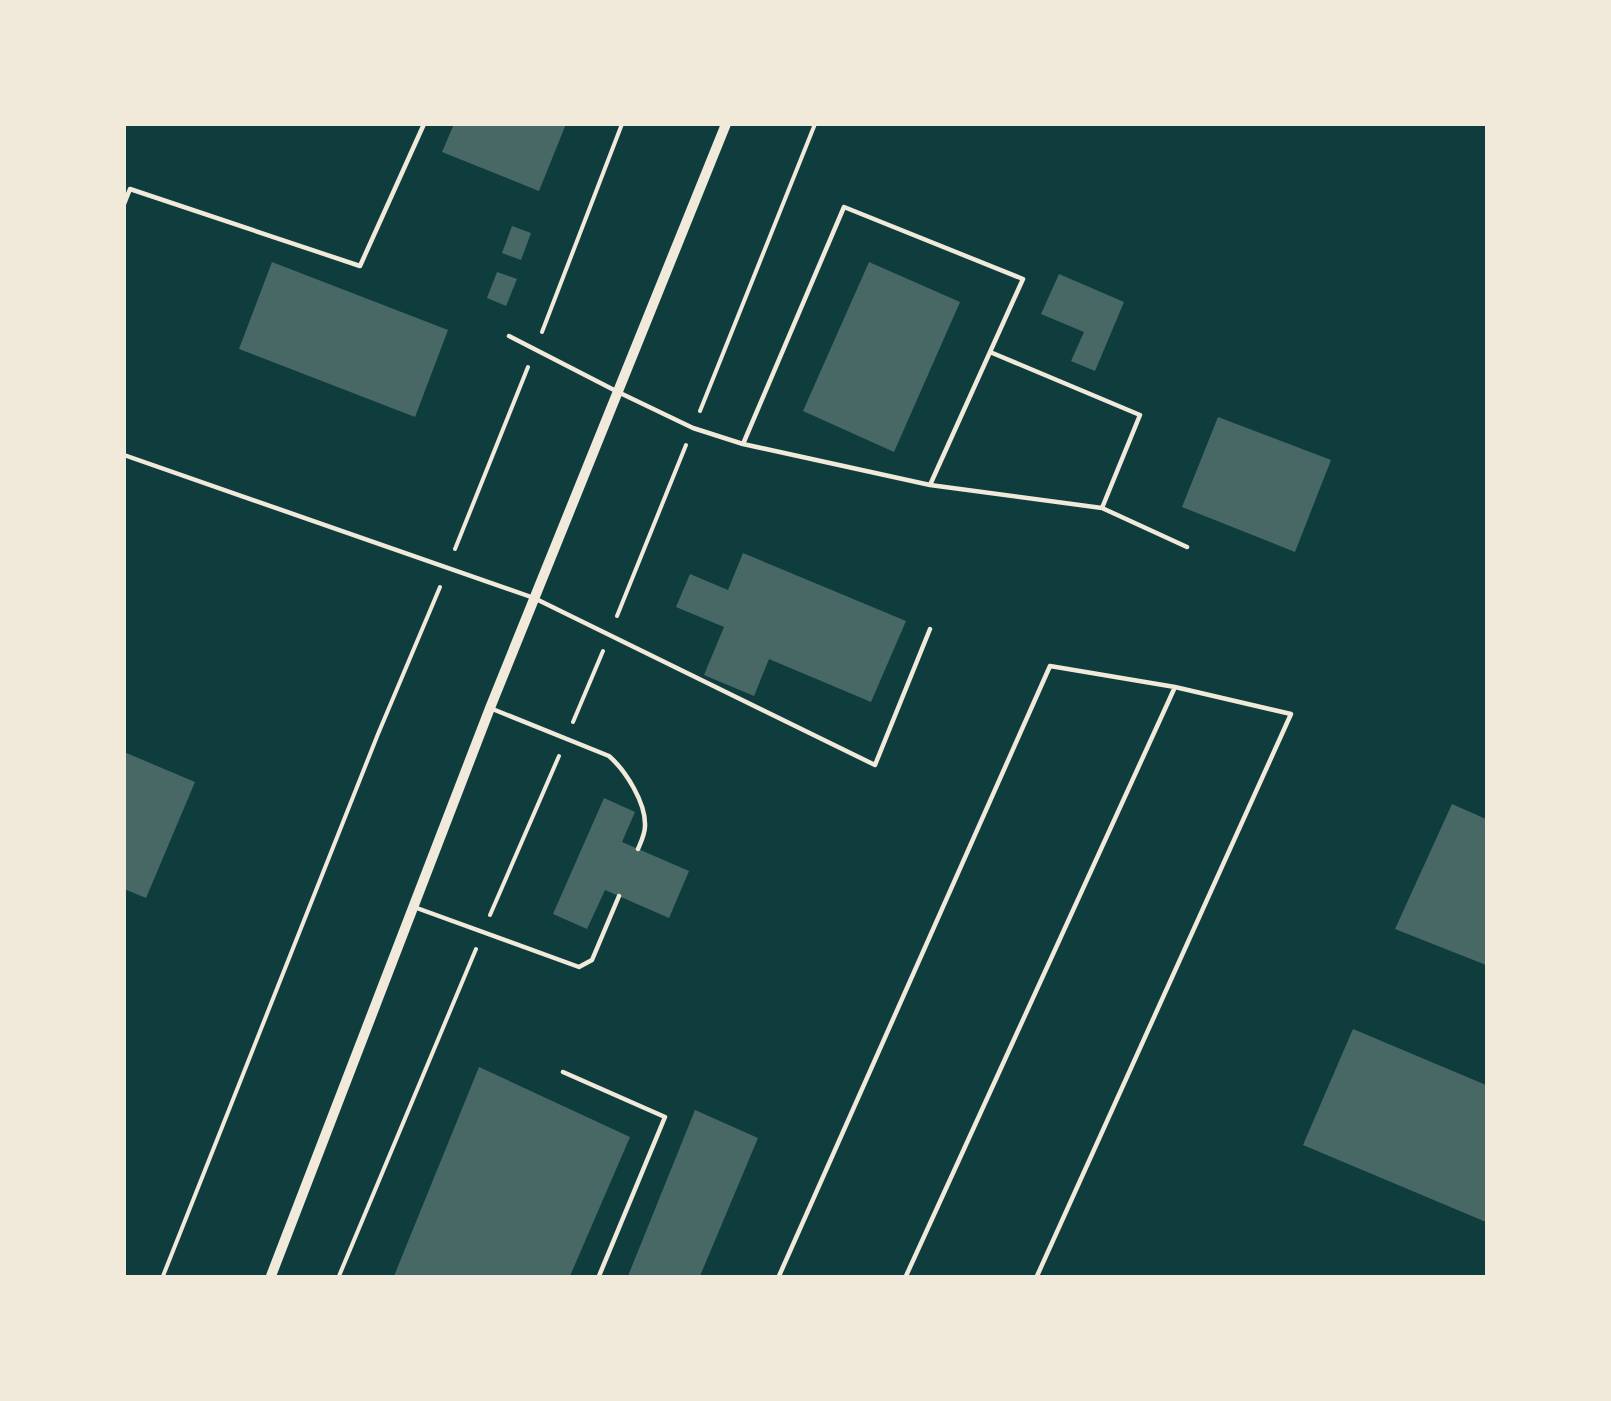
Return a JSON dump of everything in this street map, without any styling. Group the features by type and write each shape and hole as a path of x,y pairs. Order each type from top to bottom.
{"street":[{"path":"271,1276 490,708 726,124"}],"lane":[{"path":"124,204 130,189 360,266 424,124"},
{"path":"743,444 844,207 1023,279 930,485"},
{"path":"509,336 693,428 743,444 930,485 1102,508 1187,547"},
{"path":"990,351 1140,415 1102,508"},
{"path":"124,456 534,598 875,765 930,629"},
{"path":"778,1276 1050,666 1175,687 1291,714 1037,1276"},
{"path":"906,1276 1175,687"},
{"path":"490,708 609,756 621,767 634,788 645,821 645,829 638,849"},
{"path":"414,907 579,967 592,960 619,896"},
{"path":"563,1072 665,1117 599,1276"}],"path":[{"path":"163,1276 374,745 535,349 622,124"},
{"path":"339,1276 610,634 815,124"}],"building":[{"path":"454,124 566,124 539,191 442,152"},
{"path":"512,226 531,233 521,260 502,253"},
{"path":"272,262 448,330 415,417 239,349"},
{"path":"869,262 960,302 894,452 803,411"},
{"path":"497,272 517,279 506,306 487,298"},
{"path":"1059,274 1124,302 1095,371 1071,361 1084,332 1041,314"},
{"path":"1218,417 1331,460 1295,552 1182,507"},
{"path":"743,553 906,621 871,702 769,659 754,696 704,675 724,627 676,607 690,574 728,590"},
{"path":"124,752 195,782 146,898 124,889"},
{"path":"604,798 635,812 622,842 689,871 669,918 605,890 587,929 553,914"},
{"path":"1452,804 1486,819 1486,965 1395,929"},
{"path":"1353,1029 1486,1085 1486,1222 1303,1145"},
{"path":"479,1067 630,1137 570,1276 394,1276"},
{"path":"695,1110 758,1138 700,1276 628,1276"}]}
